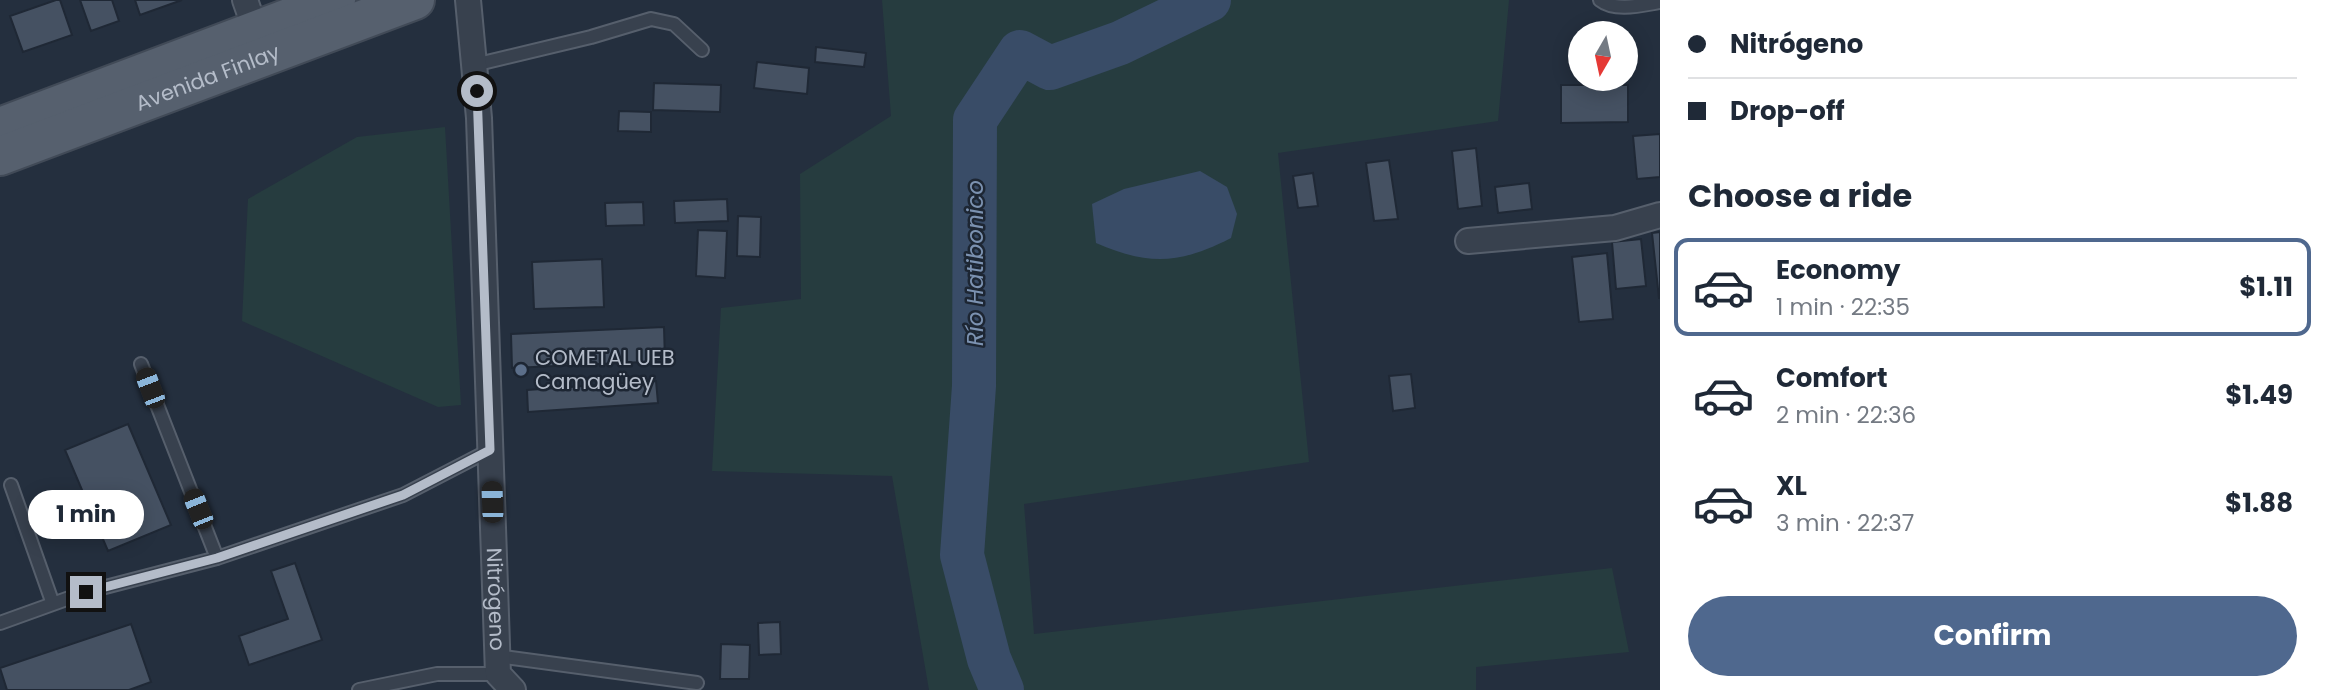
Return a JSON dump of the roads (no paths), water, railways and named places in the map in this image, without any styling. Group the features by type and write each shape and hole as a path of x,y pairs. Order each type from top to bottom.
{"main road":[{"name":"Avenida Finlay","path":"0,127 336,0"},
{"name":"Avenida Finlay","path":"0,156 255,29 415,0"}],"street":[{"name":"Nitrógeno","path":"468,0 479,118 490,450 503,673"},
{"path":"1468,241 1615,228 1660,215"}],"lane":[{"path":"1600,0 1607,5 1631,7 1660,2"},
{"path":"474,65 591,37 651,19 674,24 702,50"},
{"path":"141,364 217,558"},
{"path":"0,623 86,592 217,558 403,495 490,450"},
{"path":"11,485 53,604"},
{"path":"359,690 437,674 503,673 697,683"}],"water":[{"path":"1200,171 1227,187 1237,214 1231,238 1196,253 1164,259 1132,256 1096,243 1092,204 1124,189"}],"waterway":[{"name":"Río Hatibonico","path":"1002,690 989,659 962,555 974,386 975,120 1020,52 1050,68 1120,43 1209,0"}],"place":[{"name":"COMETAL UEB Camagüey","path":"521,370"}]}
